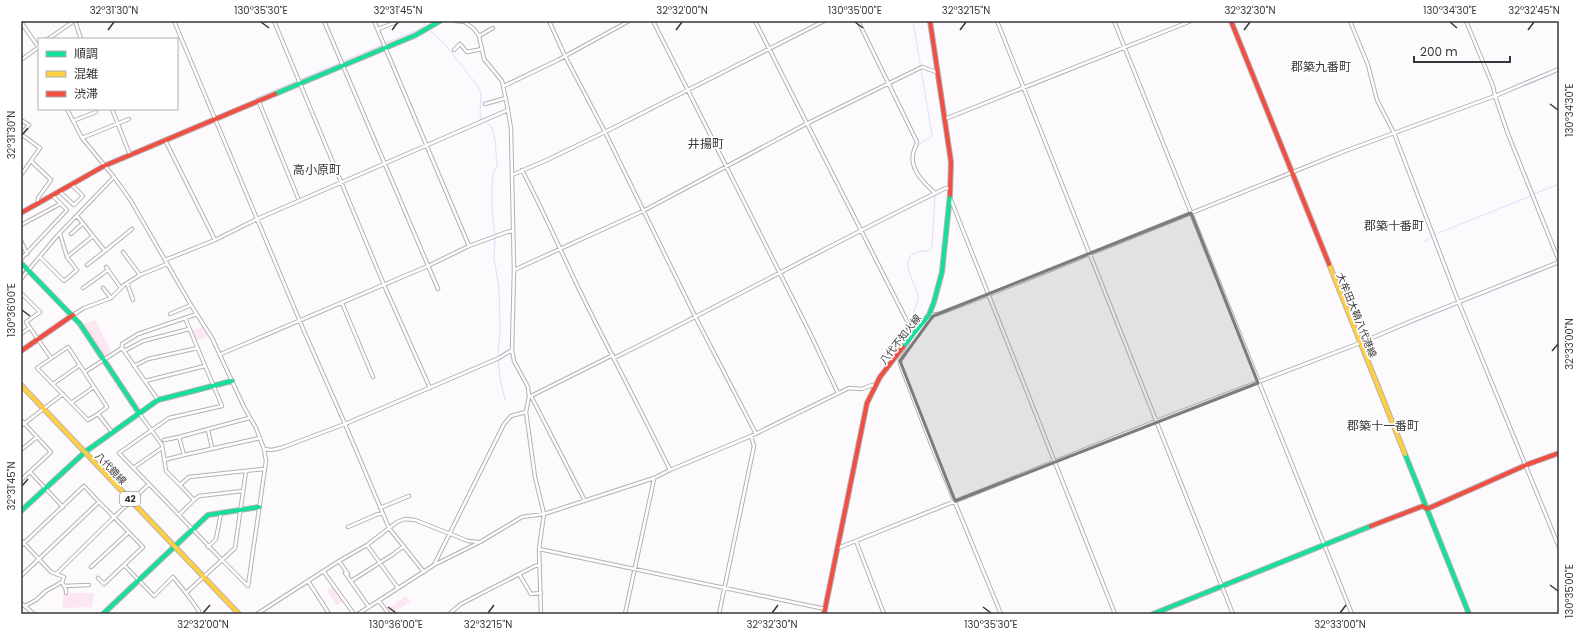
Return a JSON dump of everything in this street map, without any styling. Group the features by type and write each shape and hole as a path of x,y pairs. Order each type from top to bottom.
{"main road":[{"path":"22,211 53,196 104,166 259,102 384,45 416,35 440,21"},
{"name":"八代不知火線","path":"825,612 867,403 880,377 931,315 942,272 950,197 951,162 939,73 930,21"},
{"name":"大牟田大鞘八代港線","path":"1231,21 1469,614"},
{"path":"21,263 73,315 139,413"},
{"path":"21,351 73,315"},
{"path":"21,511 85,452 158,400 232,381"},
{"name":"八代鏡線","path":"21,385 239,614"},
{"path":"1153,614 1324,544 1422,506 1427,509 1526,464 1559,453"},
{"path":"103,614 208,515 259,508"}],"street":[{"path":"49,38 74,21 81,38"},
{"path":"174,21 389,528 424,572"},
{"path":"274,21 384,285 430,388"},
{"path":"324,21 438,289"},
{"path":"374,21 469,246"},
{"path":"378,30 399,21"},
{"path":"456,21 465,22 474,29 479,36 487,64 499,76 504,86 511,129 514,270 512,350 514,361 528,387 530,396 585,501"},
{"path":"549,21 696,318 756,434"},
{"path":"504,86 565,56 629,21"},
{"path":"653,21 838,393"},
{"path":"755,21 907,321"},
{"path":"512,175 605,132 824,21"},
{"path":"858,21 917,142 913,155 915,168 920,178 935,193"},
{"path":"997,21 1233,614"},
{"path":"1114,21 1352,614"},
{"path":"945,119 1191,21"},
{"path":"1350,21 1368,65 1377,100 1394,133 1459,303 1559,547"},
{"path":"838,548 1054,461 1360,343 1559,262 1508,134 1493,86 1466,21"},
{"path":"21,22 38,46"},
{"path":"479,36 493,28"},
{"path":"454,50 460,44 467,54 482,50"},
{"path":"21,60 38,48"},
{"path":"514,270 643,212 726,166 888,83 923,68 939,73"},
{"path":"1001,614 900,364 900,361 931,315 988,295 1292,173 1394,133 1495,96 1559,69"},
{"path":"484,104 506,98"},
{"path":"259,102 298,198"},
{"path":"68,110 82,138 114,177 131,201 221,354 249,418 256,428 260,438 266,461 248,586 178,516 119,453 170,418 222,406 185,318"},
{"path":"112,110 119,123 130,155"},
{"path":"165,260 215,240 257,219 508,110"},
{"path":"73,121 96,112"},
{"path":"82,138 129,119"},
{"path":"21,120 28,125 21,134 40,148 21,175"},
{"path":"166,140 215,240"},
{"path":"31,161 51,180 38,198 38,204"},
{"path":"522,170 577,285 670,470"},
{"path":"21,279 27,269 114,177"},
{"path":"60,192 74,205 83,196 72,185"},
{"path":"614,358 696,318 779,272 861,230 935,193 946,188 950,189"},
{"path":"21,260 67,210 53,196"},
{"path":"950,197 1115,614"},
{"path":"21,225 60,204"},
{"path":"77,216 105,251"},
{"path":"71,234 83,224"},
{"path":"87,265 132,229"},
{"path":"221,354 428,266 469,246 513,231"},
{"path":"40,256 64,281 77,270 67,257 60,233"},
{"path":"67,257 93,236"},
{"path":"21,241 28,254"},
{"path":"123,252 140,275"},
{"path":"73,315 84,308 111,298 127,283 140,275 167,264"},
{"path":"83,288 107,268 121,288"},
{"path":"21,272 27,269"},
{"path":"127,283 133,300"},
{"path":"103,288 111,298"},
{"path":"21,293 40,312 26,322 51,358"},
{"path":"342,302 373,376"},
{"path":"170,314 191,305"},
{"path":"158,400 123,349 122,344 138,334 197,314"},
{"path":"21,334 29,328"},
{"path":"85,372 123,349 143,341 189,329"},
{"path":"68,347 107,407 88,420 37,368 51,358 68,347"},
{"path":"134,366 148,359 198,348"},
{"path":"264,449 271,450 281,448 345,424 498,359 512,350"},
{"path":"541,614 539,549 544,514 535,477 526,412 530,396 612,355"},
{"path":"53,384 80,365"},
{"path":"145,381 205,366"},
{"path":"358,614 434,565 480,542 522,517 544,514 654,478 756,434 849,388 862,389 872,385 874,387"},
{"path":"71,403 94,387"},
{"path":"21,426 63,394"},
{"path":"434,565 504,424 511,416 526,412"},
{"path":"139,413 152,430 162,448 166,471 194,500"},
{"path":"98,414 112,432"},
{"path":"164,440 208,430 249,418"},
{"path":"21,420 51,452 21,480"},
{"path":"208,430 212,448"},
{"path":"719,614 754,446 751,436"},
{"path":"21,450 37,437"},
{"path":"179,437 184,455"},
{"path":"164,460 260,438"},
{"path":"133,468 162,448"},
{"path":"180,486 189,477 264,469"},
{"path":"30,472 63,506"},
{"path":"186,593 235,548 246,472"},
{"path":"625,614 654,484 654,478"},
{"path":"56,574 149,484"},
{"path":"21,546 84,486 143,547 104,584 98,578"},
{"path":"178,516 199,496 243,491"},
{"path":"380,508 409,496"},
{"path":"21,574 22,575 99,502"},
{"path":"208,546 216,539 221,513"},
{"path":"348,527 378,514 383,514"},
{"path":"257,614 339,561 367,545 397,522 405,519 411,519 473,542 480,542"},
{"path":"91,566 128,532"},
{"path":"21,540 51,572 64,577 62,582 66,593"},
{"path":"856,541 884,614"},
{"path":"367,545 398,588"},
{"path":"351,581 404,546"},
{"path":"539,549 724,588 825,612"},
{"path":"339,561 346,574 369,607"},
{"path":"124,565 154,596 173,577 199,611 198,614"},
{"path":"449,614 461,604 535,566 540,565"},
{"path":"324,572 354,614"},
{"path":"519,574 531,594 541,593"},
{"path":"308,581 328,612"},
{"path":"25,606 62,582"},
{"path":"64,586 90,584"},
{"path":"379,601 389,614"},
{"path":"21,604 34,614"}],"highlighted area":[{"path":"1191,213 1258,383 955,501 900,361 933,316"}],"shaded area":[{"path":"95,320 112,353 106,358 81,325"},
{"path":"203,326 209,336 196,341 191,331"},
{"path":"333,586 343,601 337,605 327,591"},
{"path":"64,593 94,593 92,607 62,608"},
{"path":"406,596 410,602 394,612 390,607"}],"waterway":[{"path":"385,43 418,30 425,25 422,21"},
{"path":"913,21 932,135 932,137 923,141 919,145 914,154"},
{"path":"429,30 443,42 479,88 481,93 481,119 492,127 495,140 497,165 493,174 492,208 495,239 494,258 499,288 500,329 498,356 500,378 505,400"},
{"path":"343,61 382,45"},
{"path":"256,98 340,63"},
{"path":"1513,90 1559,72"},
{"path":"453,133 481,120"},
{"path":"259,217 384,163"},
{"path":"1534,194 1559,184"},
{"path":"880,360 912,317 918,300 918,294 909,271 908,263 910,257 917,252 929,251 932,247 935,195"},
{"path":"1424,242 1436,234 1531,196"},
{"path":"1375,338 1559,264"}],"traffic: fast":[{"path":"275,94 416,35 440,21"},
{"path":"903,347 929,315 934,302 942,272 950,195"},
{"path":"21,263 80,324 139,413"},
{"path":"21,511 85,452 158,400 232,381"},
{"path":"1405,454 1469,614"},
{"path":"103,614 208,515 259,507"},
{"path":"1153,614 1371,526"}],"traffic: slow":[{"path":"1329,264 1405,454"},
{"path":"21,385 239,614"}],"traffic: jam":[{"path":"930,21 951,162 950,195"},
{"path":"1231,21 1329,264"},
{"path":"21,213 104,166 275,94"},
{"path":"21,351 73,315"},
{"path":"824,614 867,403 880,377 903,347"},
{"path":"1371,526 1423,506 1427,509 1526,465 1559,453"}],"district":[{"name":"郡築九番町","path":"1321,67"},
{"name":"井揚町","path":"706,144"},
{"name":"高小原町","path":"317,170"},
{"name":"郡築十番町","path":"1394,226"},
{"name":"郡築十一番町","path":"1383,426"}]}
